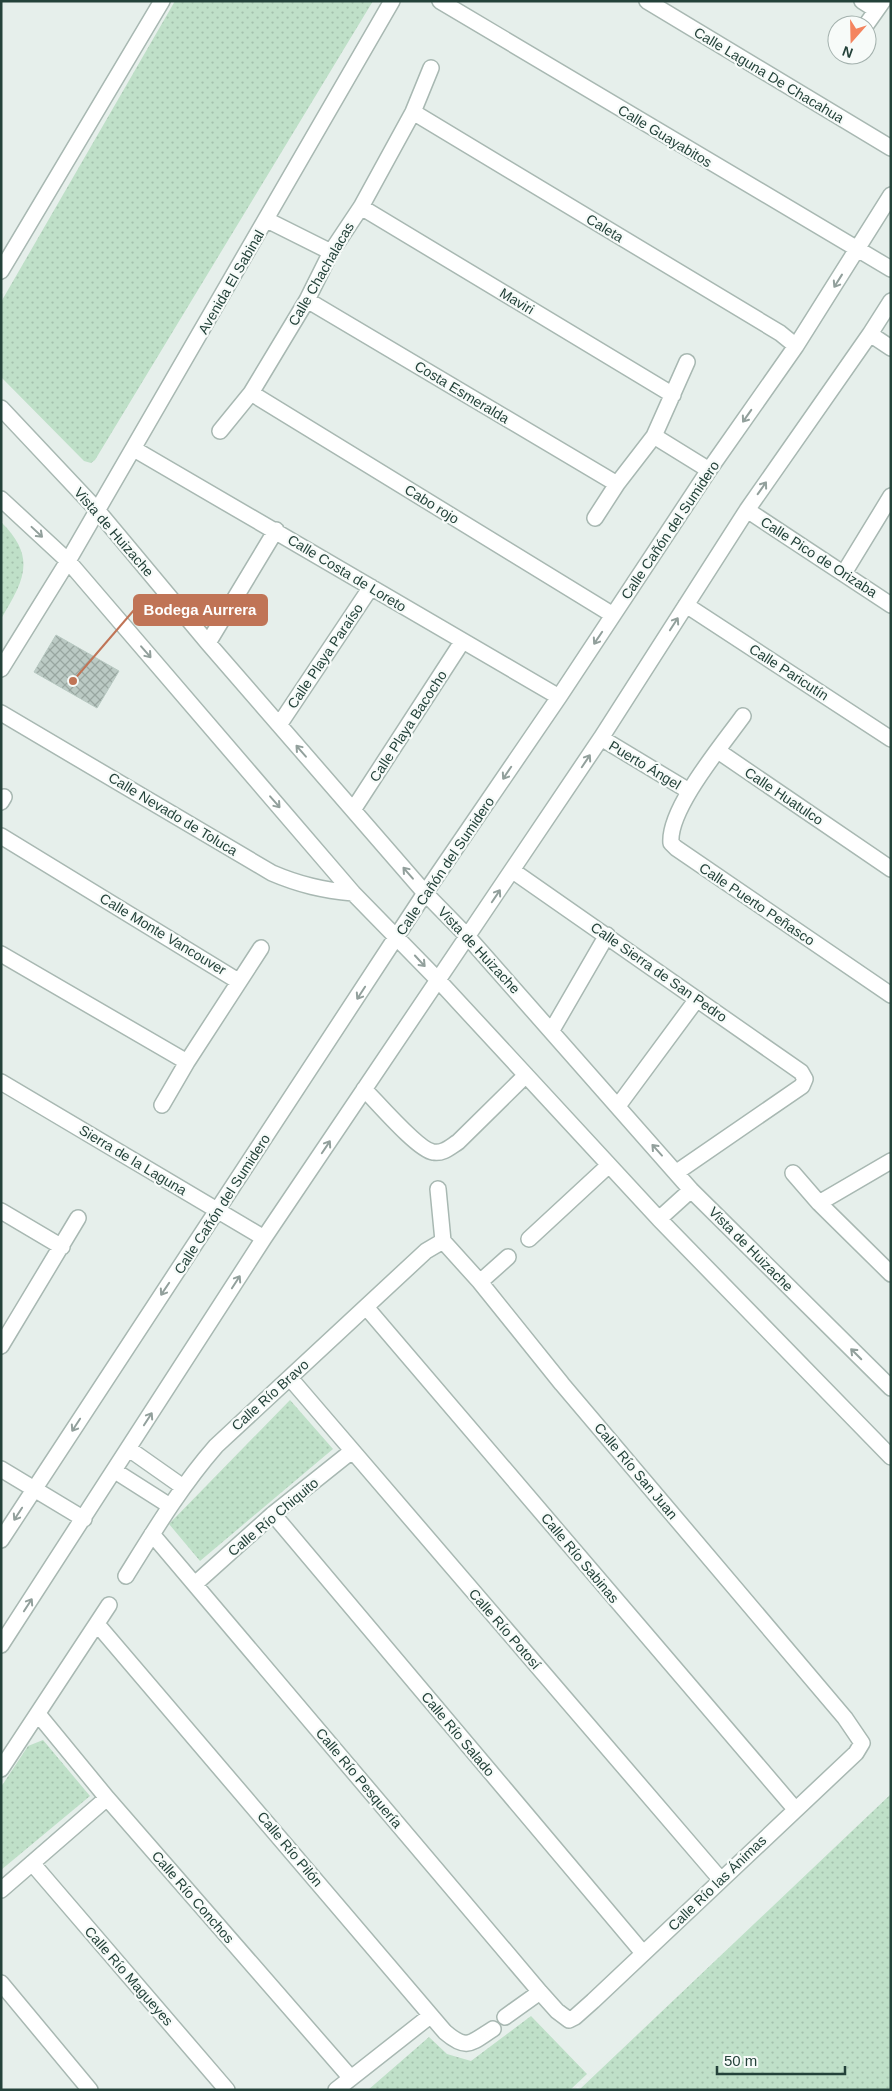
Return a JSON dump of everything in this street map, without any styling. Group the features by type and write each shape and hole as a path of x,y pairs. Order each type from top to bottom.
{"street":[{"path":"1,271 162,1"},
{"name":"Avenida El Sabinal","path":"68,561 392,1"},
{"name":"Calle Guayabitos","path":"440,1 891,269"},
{"name":"Calle Laguna De Chacahua","path":"647,1 891,148"},
{"path":"862,1 880,5"},
{"name":"Calle Chachalacas","path":"220,431 251,393 307,300 331,252 361,207 413,112 431,68"},
{"name":"Caleta","path":"413,112 771,328 796,346"},
{"name":"Calle Cañón del Sumidero","path":"1,1540 398,938 425,893 559,697 709,470 796,346 891,195"},
{"name":"Maviri","path":"361,207 673,394"},
{"path":"267,220 331,252"},
{"name":"Costa Esmeralda","path":"307,300 616,484"},
{"path":"1,1645 264,1238 601,738 747,510 891,301"},
{"path":"870,334 891,348"},
{"path":"595,518 616,484 654,436 687,362"},
{"name":"Cabo rojo","path":"251,393 613,615"},
{"name":"Vista de Huizache","path":"1,408 98,510 208,643 425,893 468,936 692,1190 891,1388"},
{"path":"654,436 709,470"},
{"name":"Calle Costa de Loreto","path":"134,449 276,530 462,642 559,697"},
{"path":"844,573 891,496"},
{"path":"1,499 68,561 353,892 439,981 609,1166 891,1457"},
{"name":"Calle Pico de Orizaba","path":"747,510 891,605"},
{"path":"208,643 276,530"},
{"path":"1,669 68,561"},
{"name":"Calle Playa Paraíso","path":"279,725 370,587"},
{"name":"Calle Paricutín","path":"686,605 891,740"},
{"name":"Calle Playa Bacocho","path":"353,810 462,642"},
{"name":"Calle Nevado de Toluca","path":"1,713 272,873 319,889 353,892"},
{"path":"689,791 743,716"},
{"name":"Puerto Ángel","path":"601,738 689,791"},
{"name":"Calle Huatulco","path":"718,751 891,869"},
{"name":"Calle Puerto Peñasco","path":"689,791 673,827 672,843 676,848 891,995"},
{"name":"Calle Monte Vancouver","path":"1,836 238,981 162,1105"},
{"name":"Calle Sierra de San Pedro","path":"513,870 801,1072 804,1076 805,1079 802,1086 677,1172"},
{"path":"552,1030 607,935"},
{"path":"238,981 261,948"},
{"path":"1,954 187,1062"},
{"path":"618,1106 697,1000"},
{"path":"364,1090 419,1145 435,1153 445,1151 458,1142 526,1076"},
{"name":"Sierra de la Laguna","path":"1,1082 264,1238"},
{"path":"820,1202 891,1161"},
{"path":"529,1239 609,1166"},
{"path":"793,1173 891,1274"},
{"path":"438,1189 442,1241"},
{"path":"659,1218 692,1190"},
{"path":"1,1211 62,1247"},
{"path":"1,1346 5,1330 62,1247 78,1218"},
{"name":"Calle Río San Juan","path":"442,1241 480,1282 569,1391 839,1710 862,1743"},
{"name":"Calle Río Bravo","path":"126,1576 183,1486 216,1446 426,1252 442,1241"},
{"path":"480,1282 508,1257"},
{"name":"Calle Río Sabinas","path":"366,1307 794,1809"},
{"name":"Calle Río Potosí","path":"290,1378 720,1880"},
{"path":"129,1449 183,1486"},
{"name":"Calle Río Chiquito","path":"195,1584 273,1514 352,1451"},
{"path":"1,1469 84,1519"},
{"path":"115,1471 170,1506"},
{"name":"Calle Río Salado","path":"273,1514 643,1953"},
{"name":"Calle Río Pesquería","path":"152,1534 540,1992 557,2011 569,2020"},
{"path":"1,1769 110,1605"},
{"name":"Calle Río Pilón","path":"97,1624 430,2016 446,2032 462,2044 469,2044 493,2029"},
{"name":"Calle Río Conchos","path":"38,1714 107,1798 350,2077"},
{"name":"Calle Río las Ánimas","path":"569,2020 593,2001 794,1809 852,1757 862,1743"},
{"path":"1,1890 107,1798"},
{"name":"Calle Río Magueyes","path":"32,1863 227,2090"},
{"path":"1,1983 90,2090"},
{"path":"505,2017 540,1992"},
{"path":"336,2090 350,2077 430,2016"}],"green space":[{"path":"175,1 373,1 95,460 91,463 84,461 1,377 1,302"},
{"path":"1,522 13,535 20,547 23,570 20,582 1,619"},
{"path":"290,1400 333,1449 200,1561 169,1524"},
{"path":"43,1740 90,1796 1,1870 1,1787 28,1746"},
{"path":"891,1794 891,2090 579,2090"},
{"path":"531,2016 587,2074 570,2090 368,2090 429,2037 447,2054 471,2061"}],"building":[{"path":"56,635 119,671 97,708 34,672"}],"place":[{"name":"Bodega Aurrera","path":"73,681"}]}
